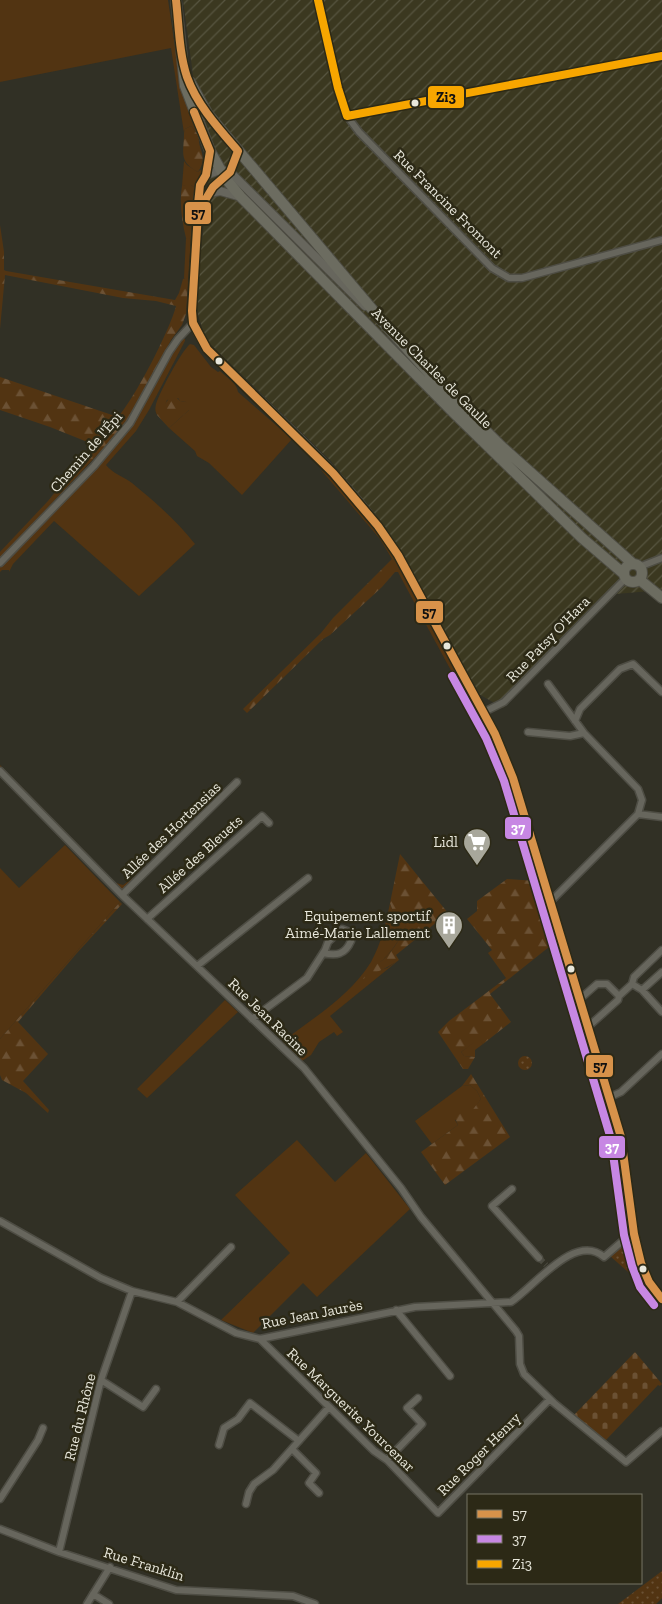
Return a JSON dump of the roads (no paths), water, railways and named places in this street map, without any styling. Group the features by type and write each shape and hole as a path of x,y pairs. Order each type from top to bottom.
{"main road":[{"path":"176,0 185,86 210,151 225,173"},
{"path":"184,67 207,113 238,150"},
{"name":"Avenue Charles de Gaulle","path":"238,150 388,328 434,379 501,446 636,565"},
{"name":"Avenue Charles de Gaulle","path":"225,173 241,197 454,413 582,538 625,576"},
{"path":"628,565 636,565 643,576 640,580 630,582 625,576 624,570 628,565"},
{"path":"640,580 662,598"}],"street":[{"name":"Rue Francine Fromont","path":"318,0 338,88 347,116 359,132 492,268 509,278 522,278 662,241"},
{"path":"347,116 662,56"},
{"path":"198,212 209,193 225,173 238,150"},
{"path":"210,151 206,176 200,185 198,199 192,293 192,311 199,336 207,350 335,476 380,528 398,555 495,734 513,778 610,1097 621,1137 634,1234 641,1263 648,1282 662,1299"},
{"path":"206,176 225,173"},
{"name":"Avenue Charles de Gaulle","path":"225,173 388,328"},
{"path":"209,193 220,191 241,197"},
{"name":"Chemin de l'Épi","path":"0,563 94,466 130,423 169,352 178,339 194,323"},
{"path":"636,565 662,558"},
{"name":"Rue Patsy O'Hara","path":"484,712 504,702 625,576"},
{"path":"576,721 580,709 620,669 633,664 662,692"},
{"path":"548,684 584,733 638,789 642,800 638,814 551,901"},
{"path":"528,732 570,736 584,733"},
{"name":"Rue Jean Racine","path":"0,771 122,895 304,1068 401,1188 421,1218 494,1304"},
{"name":"Allée des Hortensias","path":"122,895 237,782"},
{"path":"638,814 662,817"},
{"name":"Allée des Bleuets","path":"147,918 262,816 269,823"},
{"path":"197,966 308,878"},
{"path":"252,1018 307,978 324,953 331,938 342,929 347,931 351,941 346,949 339,955 334,956 324,953"},
{"path":"589,1026 618,1000 619,996 632,984 634,977 662,950"},
{"path":"642,990 662,972"},
{"path":"580,999 597,984 607,984 619,996"},
{"path":"632,984 642,990 662,1012"},
{"path":"610,1097 621,1092 662,1054"},
{"path":"512,1189 492,1206 540,1258"},
{"name":"Rue Jean Jaurès","path":"0,1221 101,1278 132,1290 177,1302 236,1333 260,1339 415,1307 511,1302 521,1295 548,1267 572,1253 590,1249 604,1257 626,1238 634,1234"},
{"path":"177,1302 231,1247"},
{"name":"Rue du Rhône","path":"60,1552 101,1380 132,1290"},
{"path":"494,1304 519,1336 520,1364 524,1374 550,1399 626,1462 662,1431"},
{"path":"396,1310 450,1376"},
{"name":"Rue Marguerite Yourcenar","path":"260,1339 374,1451 387,1460 425,1500"},
{"path":"101,1380 143,1407 156,1389"},
{"path":"387,1460 422,1424 407,1408 418,1398"},
{"name":"Rue Roger Henry","path":"425,1500 438,1513 550,1399"},
{"path":"219,1445 224,1428 238,1419 250,1402 299,1441"},
{"path":"246,1504 249,1492 254,1484 273,1470 329,1407"},
{"path":"0,1499 38,1440 42,1428"},
{"path":"292,1449 316,1473 309,1483 319,1493"},
{"name":"Rue Franklin","path":"0,1529 60,1552 176,1590 293,1596 315,1604"},
{"path":"87,1604 110,1567"},
{"path":"94,1594 109,1604"}],"tunnel":[{"path":"539,1258 546,1265"}],"place":[{"name":"Lidl","path":"477,866"},
{"name":"Equipement sportif Aimé-Marie Lallement","path":"449,949"}]}
